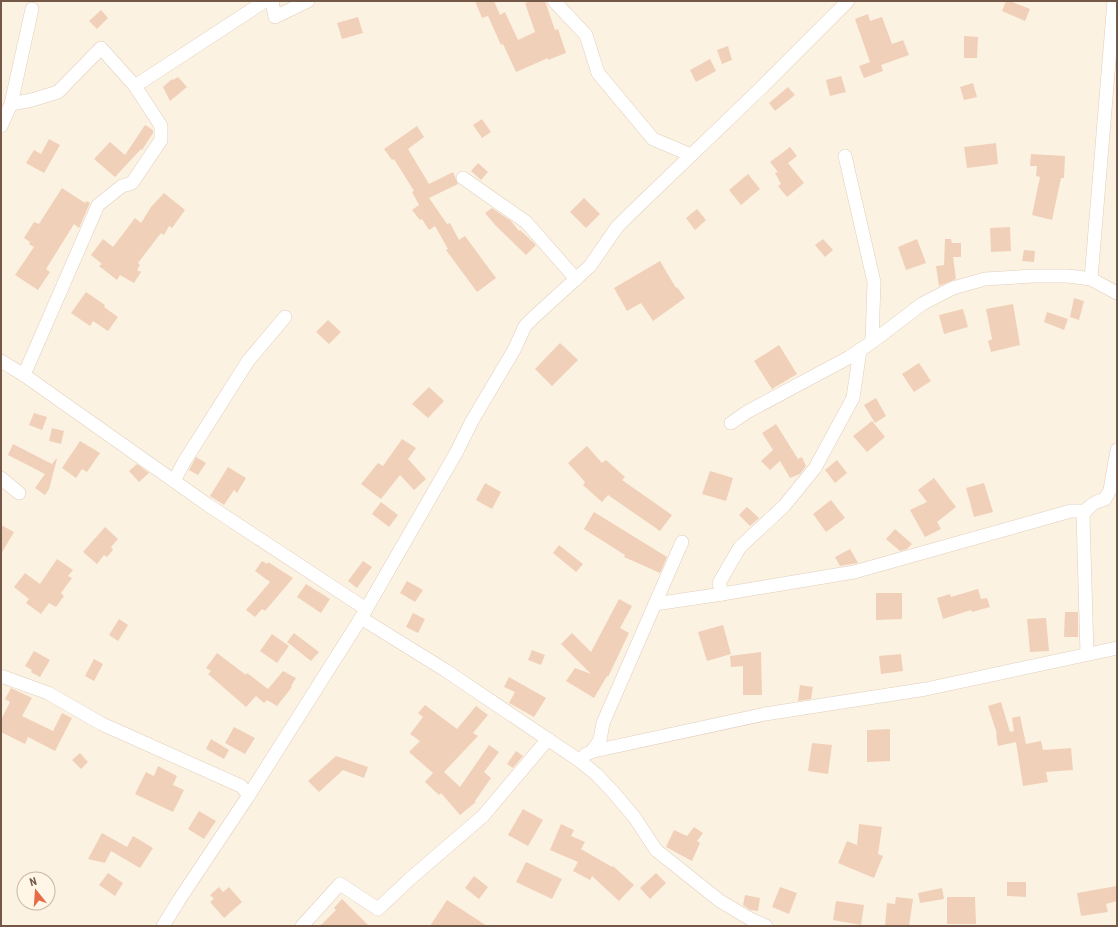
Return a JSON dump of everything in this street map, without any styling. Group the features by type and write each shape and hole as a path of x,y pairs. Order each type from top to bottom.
{"street":[{"path":"135,86 200,42 265,1"},
{"path":"272,1 275,17 308,1"},
{"path":"554,1 586,35 598,73 653,139 691,155"},
{"path":"163,926 249,796 364,613 456,453 472,421 514,350 525,326 534,316 590,266 617,227 760,89 848,1"},
{"path":"1091,280 1114,1"},
{"path":"1,126 11,104 32,9"},
{"path":"11,104 32,100 58,92 101,48 135,86 161,126 161,140 132,184 122,186 98,205 24,375"},
{"path":"845,156 874,282 872,342"},
{"path":"463,178 526,222 576,279"},
{"path":"731,423 747,412 848,358 872,342 922,304 953,288 985,279 1034,276 1068,276 1091,280 1117,292"},
{"path":"174,481 188,456 248,361 284,317"},
{"path":"722,594 719,583 740,546 784,506 815,468 853,398 860,350"},
{"path":"1,361 24,375 451,674 580,761 597,775 614,793 634,818 656,850 720,901 752,920 766,926"},
{"path":"1087,654 1083,516 1086,508 1097,501 1111,498 1110,490 1117,450"},
{"path":"1,478 19,493"},
{"path":"654,604 854,572 1071,511 1085,511"},
{"path":"592,751 600,740 603,724 682,542"},
{"path":"580,761 586,754 592,751 765,714 926,689 1117,648"},
{"path":"1,676 48,692 102,724 241,786 249,796"},
{"path":"302,926 340,884 378,909 482,816 548,739"}],"building":[{"path":"475,1 494,1 500,15 505,12 518,40 535,32 525,3 531,1 545,1 555,30 558,29 566,53 548,60 548,58 516,72 503,44 501,45 488,16 482,18"},
{"path":"1006,1 1010,1 1030,9 1025,21 1002,11"},
{"path":"101,10 108,18 97,29 89,21"},
{"path":"868,14 870,21 882,17 892,44 903,40 909,55 881,65 883,71 864,78 859,66 870,62 855,19"},
{"path":"358,17 363,33 342,39 337,23"},
{"path":"964,36 978,37 977,58 964,58"},
{"path":"728,46 732,60 722,64 717,50"},
{"path":"710,59 716,71 696,82 690,70"},
{"path":"841,76 846,92 830,96 826,80"},
{"path":"178,77 187,87 170,101 163,87 172,79 173,80"},
{"path":"973,83 977,97 964,100 960,87"},
{"path":"788,87 795,95 775,111 769,103"},
{"path":"482,119 491,132 482,138 473,125"},
{"path":"145,125 153,130 153,133 142,150 141,149 115,177 94,159 110,142 125,155"},
{"path":"417,126 424,137 408,149 429,184 453,172 458,184 429,198 447,224 450,223 459,240 465,236 496,278 477,292 446,250 448,249 435,226 429,230 422,219 420,220 412,210 419,205 412,192 414,191 394,159 392,160 384,149"},
{"path":"49,139 60,145 44,173 26,163 34,150 41,154"},
{"path":"996,143 998,164 967,168 964,147"},
{"path":"790,147 797,156 788,163 804,183 787,197 778,186 781,184 775,173 778,172 770,162"},
{"path":"1031,154 1065,156 1064,178 1061,178 1052,220 1032,215 1040,177 1036,176 1037,166 1030,166"},
{"path":"478,163 488,172 481,180 471,171"},
{"path":"748,174 760,189 741,205 729,190"},
{"path":"62,188 85,203 86,201 90,203 79,228 74,224 46,269 50,272 38,290 15,275 34,247 24,238 34,222 39,224"},
{"path":"164,193 185,210 172,228 169,226 164,235 161,233 138,263 140,265 137,270 141,272 134,283 120,275 117,280 99,266 102,264 91,255 103,239 113,247 135,218 141,223 151,207"},
{"path":"584,198 600,214 586,228 570,212"},
{"path":"492,208 511,221 519,231 520,230 536,245 526,255 496,226 485,213"},
{"path":"697,209 706,220 695,230 686,218"},
{"path":"1010,227 1011,251 991,252 990,228"},
{"path":"823,239 833,250 825,257 815,245"},
{"path":"917,239 926,263 906,270 898,247"},
{"path":"945,239 951,239 952,243 961,243 961,257 953,257 956,279 939,286 936,266 944,265"},
{"path":"1024,250 1035,251 1034,262 1022,261"},
{"path":"660,261 676,288 677,287 685,298 653,321 641,303 627,311 614,288"},
{"path":"86,292 105,305 104,307 118,317 108,331 93,321 90,326 71,313"},
{"path":"1074,298 1084,301 1079,320 1070,317"},
{"path":"1013,304 1020,345 991,352 988,341 992,339 986,309"},
{"path":"963,309 968,327 944,334 939,315"},
{"path":"1047,312 1068,319 1064,330 1044,322"},
{"path":"328,320 341,332 329,344 316,332"},
{"path":"560,343 578,360 552,386 535,369"},
{"path":"779,345 797,374 772,389 754,361"},
{"path":"919,363 931,381 914,392 902,374"},
{"path":"429,387 444,401 428,418 412,404"},
{"path":"876,398 886,416 875,423 864,405"},
{"path":"34,413 47,417 42,430 29,425"},
{"path":"872,421 885,437 867,452 853,436"},
{"path":"776,424 798,459 802,457 806,466 800,474 790,478 780,461 770,470 761,461 773,450 762,433"},
{"path":"52,428 64,431 61,444 49,441"},
{"path":"402,439 416,448 408,459 426,479 414,490 400,475 381,499 361,484 378,463 383,466"},
{"path":"80,441 100,453 87,472 82,469 76,478 62,468"},
{"path":"13,444 52,464 57,459 49,489 45,495 35,488 45,474 8,455"},
{"path":"587,446 602,463 606,460 625,477 622,480 672,515 660,531 608,495 602,502 583,485 585,482 568,463"},
{"path":"196,457 206,463 198,475 189,470"},
{"path":"837,460 847,473 835,483 825,470"},
{"path":"137,464 149,473 139,482 129,471"},
{"path":"228,467 246,478 237,493 234,490 224,505 210,496"},
{"path":"710,471 733,478 726,501 702,494"},
{"path":"934,478 956,507 937,522 941,529 925,537 910,510 927,502 918,490"},
{"path":"485,483 501,492 492,509 476,500"},
{"path":"984,483 993,512 974,517 966,488"},
{"path":"831,500 845,518 826,532 813,514"},
{"path":"381,502 398,515 389,527 372,514"},
{"path":"747,507 759,518 750,526 739,515"},
{"path":"594,512 667,557 660,573 624,557 625,555 584,529"},
{"path":"1,525 14,532 1,554"},
{"path":"105,527 118,539 111,547 113,550 107,557 104,555 97,564 83,552"},
{"path":"895,529 912,544 907,549 900,551 886,539"},
{"path":"559,545 583,564 576,572 553,553"},
{"path":"850,549 858,563 840,566 835,557"},
{"path":"57,559 73,570 68,576 72,578 61,593 64,596 56,607 49,603 41,614 26,603 29,599 14,587 25,573 40,584"},
{"path":"262,561 267,564 268,562 293,578 265,611 262,609 255,617 246,610 270,582 255,571"},
{"path":"363,561 372,567 357,588 348,581"},
{"path":"407,581 423,590 415,602 400,593"},
{"path":"306,584 330,599 321,613 297,597"},
{"path":"978,589 981,599 987,598 990,607 972,612 971,610 943,619 937,598 950,594 951,597"},
{"path":"876,593 902,593 902,619 876,620"},
{"path":"619,599 632,606 620,628 629,633 608,677 607,676 594,698 566,681 575,668 591,674 561,644 572,633 591,652"},
{"path":"1065,612 1078,612 1078,637 1064,637"},
{"path":"413,613 425,619 418,633 406,627"},
{"path":"1046,618 1049,651 1030,652 1027,619"},
{"path":"119,619 128,625 118,641 109,635"},
{"path":"723,625 731,654 707,661 698,632"},
{"path":"294,633 319,652 311,661 287,642"},
{"path":"272,634 289,646 277,663 260,651"},
{"path":"532,650 545,655 541,665 528,660"},
{"path":"34,651 50,660 40,677 31,672 32,670 25,666"},
{"path":"761,652 762,695 743,695 743,666 731,667 730,656"},
{"path":"217,653 246,675 247,673 268,689 283,671 296,678 291,686 292,687 277,706 267,700 264,703 256,696 246,707 208,674 211,671 206,668"},
{"path":"901,654 903,671 881,674 879,656"},
{"path":"94,659 103,664 94,681 85,676"},
{"path":"509,677 546,698 534,717 509,703 515,692 504,687"},
{"path":"800,685 813,687 811,699 798,701"},
{"path":"11,688 32,698 22,716 53,731 62,713 72,718 55,751 28,737 25,744 1,732 1,720 10,702 5,699"},
{"path":"1001,702 1010,732 1014,731 1012,718 1020,716 1026,744 1041,741 1043,750 1071,748 1073,770 1046,772 1048,782 1023,786 1016,742 998,746 997,734 988,706"},
{"path":"425,705 457,729 476,706 488,715 473,733 478,736 444,772 460,787 489,745 499,752 484,772 491,778 475,801 476,802 460,815 441,793 439,795 425,782 433,773 409,752 420,741 410,734 423,717 418,713"},
{"path":"234,727 255,738 245,754 225,743"},
{"path":"890,729 890,761 867,762 867,730"},
{"path":"211,739 229,750 224,759 206,749"},
{"path":"812,743 832,745 828,774 808,771"},
{"path":"516,751 523,756 513,768 507,764"},
{"path":"80,753 88,762 81,769 72,760"},
{"path":"336,756 368,767 364,778 343,770 319,792 308,781"},
{"path":"158,766 177,776 173,785 184,790 173,812 135,794 146,772 154,776"},
{"path":"523,809 543,820 528,846 508,835"},
{"path":"199,811 216,821 204,839 188,829"},
{"path":"561,824 574,830 571,836 585,842 581,849 612,867 613,866 634,885 619,901 592,876 590,880 573,871 578,862 550,850"},
{"path":"859,824 882,827 878,854 883,856 874,878 838,863 847,841 857,845"},
{"path":"694,827 703,833 697,841 700,843 692,861 666,847 674,830 687,836"},
{"path":"102,833 127,847 133,836 153,848 140,868 111,851 105,863 88,859"},
{"path":"526,862 562,879 552,899 516,882"},
{"path":"108,873 123,883 115,896 99,885"},
{"path":"656,873 666,883 650,899 640,888"},
{"path":"474,876 488,887 479,899 465,888"},
{"path":"1007,882 1026,882 1026,897 1007,896"},
{"path":"1117,886 1117,901 1106,904 1108,912 1081,916 1077,893"},
{"path":"219,887 223,892 229,887 242,902 224,918 210,902 214,899 210,895"},
{"path":"780,887 797,893 789,914 772,907"},
{"path":"942,888 944,899 920,903 918,893"},
{"path":"745,895 760,898 758,911 750,910 743,905"},
{"path":"896,897 913,899 909,926 885,925 887,903 895,904"},
{"path":"947,897 975,897 976,924 947,924"},
{"path":"342,899 369,926 320,926 336,910 334,908"},
{"path":"447,900 464,911 487,926 430,926"},
{"path":"836,901 864,905 861,925 833,920"}]}
